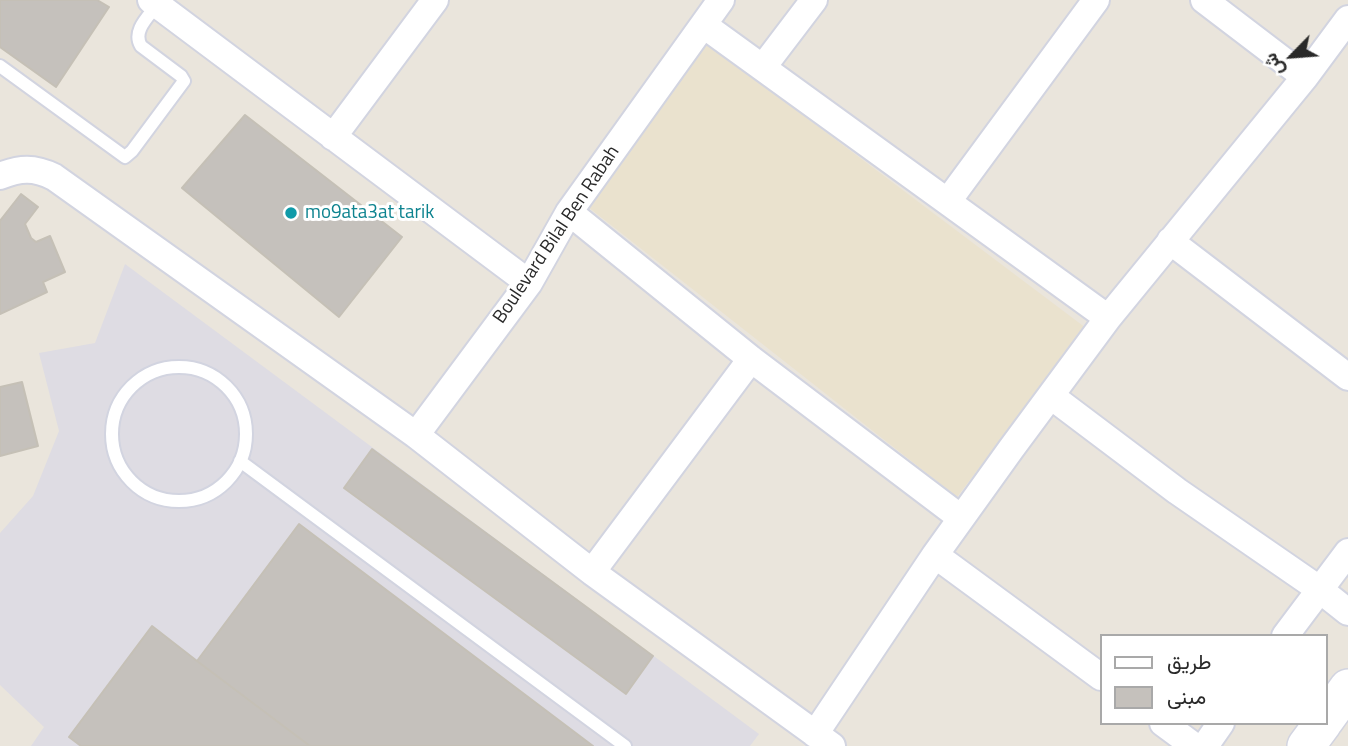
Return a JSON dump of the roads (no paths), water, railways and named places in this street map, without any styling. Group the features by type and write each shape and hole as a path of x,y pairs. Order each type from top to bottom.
{"street":[{"path":"333,137 435,0"},
{"name":"Boulevard Bilal Ben Rabah","path":"416,435 529,283 569,212 705,26 721,0"},
{"path":"763,67 814,0"},
{"path":"948,201 1097,0"},
{"path":"1204,0 1305,78"},
{"path":"167,5 333,137 529,283"},
{"path":"705,26 1108,318"},
{"path":"0,176 27,169 40,170 54,177 416,435 592,572 823,740 935,555 961,517 1108,318 1343,34"},
{"path":"569,212 751,359 961,517"},
{"path":"1170,241 1348,377"},
{"path":"592,572 751,359"},
{"path":"1051,396 1177,491 1348,612"},
{"path":"1286,634 1348,552"},
{"path":"935,555 1100,676"},
{"path":"1327,717 1348,688"},
{"path":"1166,725 1194,746"},
{"path":"1205,746 1220,725"},
{"path":"1306,746 1321,725"}],"lane":[{"path":"0,66 125,157 184,81 141,46 137,39 138,32 167,5"},
{"path":"186,367 206,373 229,391 244,420 245,441 240,461 228,480 209,494 187,501 164,500 142,491 125,475 115,454 112,431 117,408 129,389 145,376 165,368 186,367"},
{"path":"240,461 625,746"}],"place":[{"name":"mo9ata3at tarik","path":"291,213"}]}
